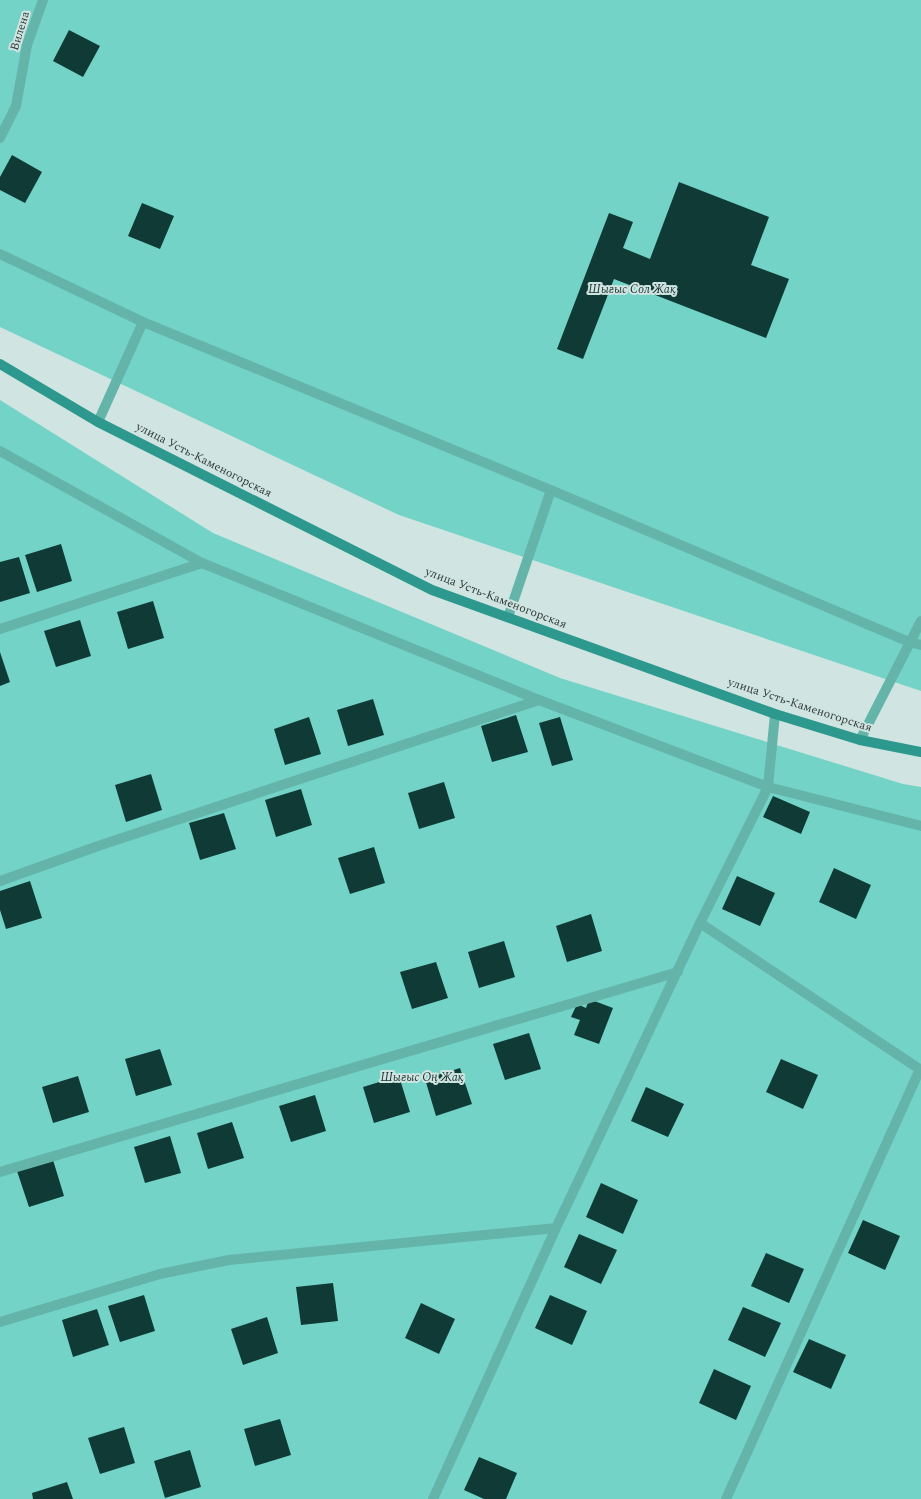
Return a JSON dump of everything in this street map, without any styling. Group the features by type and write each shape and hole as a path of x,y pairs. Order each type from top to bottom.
{"street":[{"name":"Вилена","path":"0,138 16,106 27,45 43,0"},
{"path":"0,254 143,322 551,490 909,642 921,645"},
{"path":"98,422 143,322"},
{"name":"улица Усть-Каменогорская","path":"0,364 98,422 432,590 774,714 860,740 921,752"},
{"path":"0,451 202,563 539,700 768,787 921,826"},
{"path":"508,617 551,490"},
{"path":"0,629 202,563"},
{"path":"860,740 921,621"},
{"path":"0,881 102,845 539,700"},
{"path":"433,1499 556,1228 700,923 768,787 774,714"},
{"path":"700,923 920,1070 726,1499"},
{"path":"0,1172 678,972"},
{"path":"0,1322 160,1274 229,1260 556,1228"}],"green space":[{"name":"Шығыс Сол Жақ","path":"0,0 921,0 921,691 399,515 0,327"},
{"name":"Шығыс Оң Жақ","path":"0,400 213,533 560,678 903,784 921,787 921,1499 0,1499"}],"building":[{"path":"69,30 100,46 83,77 53,61"},
{"path":"12,155 42,172 25,203 0,190 0,177"},
{"path":"679,182 769,217 751,265 789,279 766,338 614,279 583,359 557,349 609,213 633,222 623,248 650,259"},
{"path":"142,203 174,216 160,249 128,236"},
{"path":"61,544 72,581 37,592 25,555"},
{"path":"19,557 30,593 0,602 0,562"},
{"path":"153,601 164,638 128,649 117,612"},
{"path":"80,620 91,656 56,667 44,631"},
{"path":"0,652 10,682 0,686"},
{"path":"373,699 384,735 348,746 337,710"},
{"path":"516,715 528,752 492,762 481,726"},
{"path":"309,717 321,754 285,765 274,729"},
{"path":"560,717 573,760 552,766 539,723"},
{"path":"151,774 162,810 126,822 115,785"},
{"path":"444,782 455,818 419,829 408,793"},
{"path":"301,789 312,825 276,837 265,800"},
{"path":"773,796 810,812 801,834 763,817"},
{"path":"224,813 236,849 200,860 189,823"},
{"path":"374,847 385,883 350,894 338,858"},
{"path":"834,868 871,885 856,919 819,902"},
{"path":"737,876 775,893 760,926 722,909"},
{"path":"30,881 42,918 6,929 0,910 0,891"},
{"path":"591,914 602,951 567,962 556,926"},
{"path":"504,941 515,977 479,988 468,952"},
{"path":"436,962 448,998 412,1009 400,972"},
{"path":"589,999 613,1008 599,1044 574,1035 580,1020 571,1017 577,1004 586,1008"},
{"path":"529,1033 541,1069 505,1080 493,1044"},
{"path":"160,1049 172,1085 136,1096 125,1059"},
{"path":"781,1059 818,1075 803,1109 766,1092"},
{"path":"460,1068 472,1104 436,1116 425,1079"},
{"path":"78,1076 89,1112 53,1123 42,1087"},
{"path":"399,1076 410,1112 374,1123 363,1087"},
{"path":"646,1087 684,1104 668,1137 631,1121"},
{"path":"315,1095 326,1131 291,1142 279,1106"},
{"path":"232,1122 244,1158 208,1169 197,1133"},
{"path":"170,1136 181,1173 145,1183 134,1147"},
{"path":"53,1160 64,1196 29,1207 17,1171"},
{"path":"601,1183 638,1200 623,1234 586,1217"},
{"path":"863,1220 900,1236 885,1270 848,1253"},
{"path":"579,1234 617,1250 601,1284 564,1267"},
{"path":"766,1253 804,1269 789,1303 751,1286"},
{"path":"333,1283 338,1321 301,1325 296,1287"},
{"path":"144,1295 155,1331 120,1342 108,1306"},
{"path":"550,1295 587,1311 572,1345 535,1328"},
{"path":"421,1303 455,1319 439,1354 405,1338"},
{"path":"743,1307 781,1323 765,1357 728,1340"},
{"path":"97,1309 109,1345 73,1357 62,1320"},
{"path":"267,1317 278,1353 243,1365 231,1329"},
{"path":"809,1339 846,1355 831,1389 793,1372"},
{"path":"714,1369 751,1386 736,1420 699,1403"},
{"path":"280,1419 291,1455 255,1466 244,1429"},
{"path":"124,1427 135,1463 100,1474 88,1438"},
{"path":"190,1450 201,1487 165,1498 154,1461"},
{"path":"479,1457 517,1473 506,1499 484,1499 464,1490"},
{"path":"67,1482 73,1499 33,1499 32,1493"}]}
